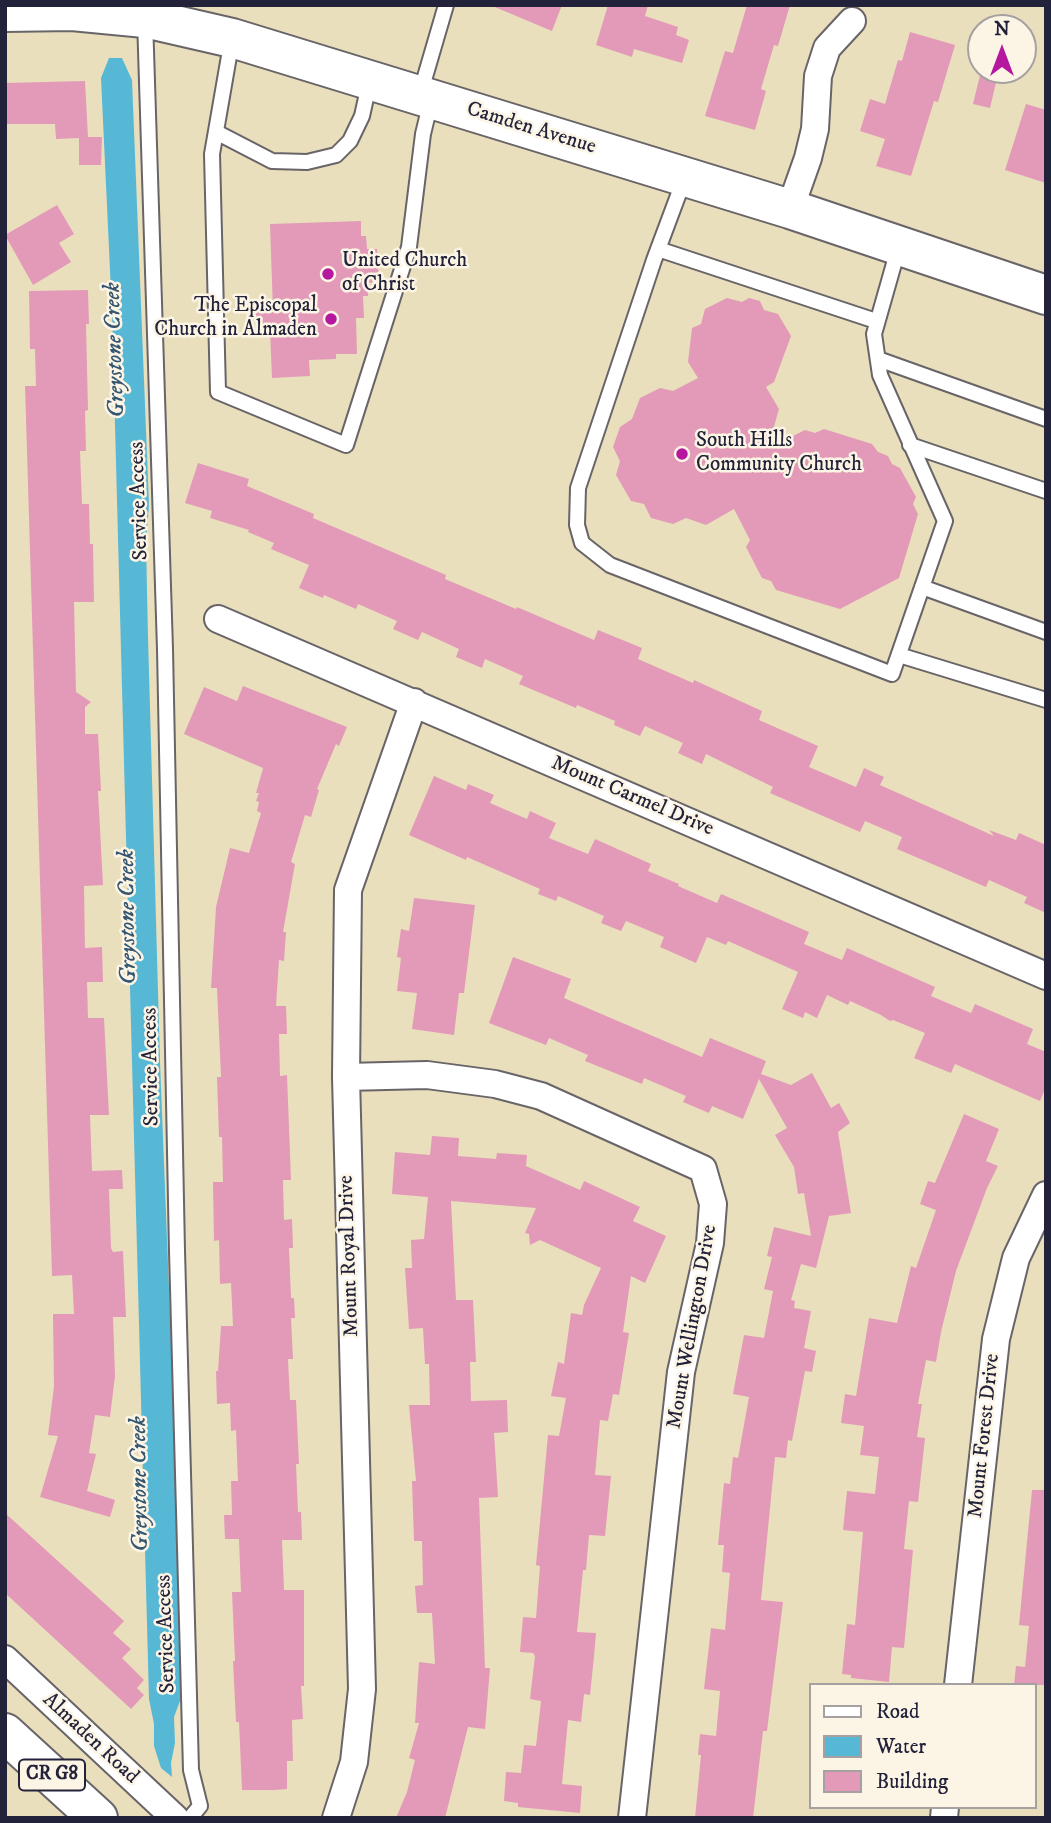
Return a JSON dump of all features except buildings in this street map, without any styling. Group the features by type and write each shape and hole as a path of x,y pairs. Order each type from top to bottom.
{"street":[{"name":"Camden Avenue","path":"5,12 72,11 145,18 232,38 790,209 1046,295"},
{"path":"790,209 815,129 818,76 827,48 852,21"},
{"name":"Mount Carmel Drive","path":"218,619 1046,976"},
{"name":"Mount Royal Drive","path":"336,1818 354,1762 362,1689 346,1076 348,890 414,702"},
{"name":"Mount Wellington Drive","path":"346,1076 427,1075 495,1084 541,1096 703,1169 713,1204 709,1242 681,1372 632,1818"},
{"name":"Mount Forest Drive","path":"958,1683 996,1339 1016,1258 1046,1195"},
{"name":"Almaden Road","path":"5,1660 175,1818"},
{"name":"CR G8","path":"5,1733 98,1818"}],"lane":[{"path":"232,38 212,154 218,392 346,445 409,247 426,97 446,5"},
{"name":"Service Access","path":"145,18 166,649 177,1237 191,1770 200,1806 190,1818"},
{"path":"216,132 272,161 307,162 337,155 350,141 362,116 370,80"},
{"path":"685,176 656,254 578,488 577,525 582,543 610,565 892,674 944,522 880,375 874,334 899,245"},
{"path":"656,254 876,321"},
{"path":"878,359 1046,419"},
{"path":"910,445 1046,491"},
{"path":"922,587 1046,632"},
{"path":"899,655 1046,700"}],"water":[{"name":"Greystone Creek","path":"109,58 122,58 132,80 149,505 146,543 148,637 180,1631 180,1701 174,1717 172,1777 161,1768 154,1746 154,1724 149,1699 112,313 101,78"}],"place":[{"name":"United Church of Christ","path":"328,274"},
{"name":"The Episcopal Church in Almaden","path":"331,319"},
{"name":"South Hills Community Church","path":"682,454"}]}
